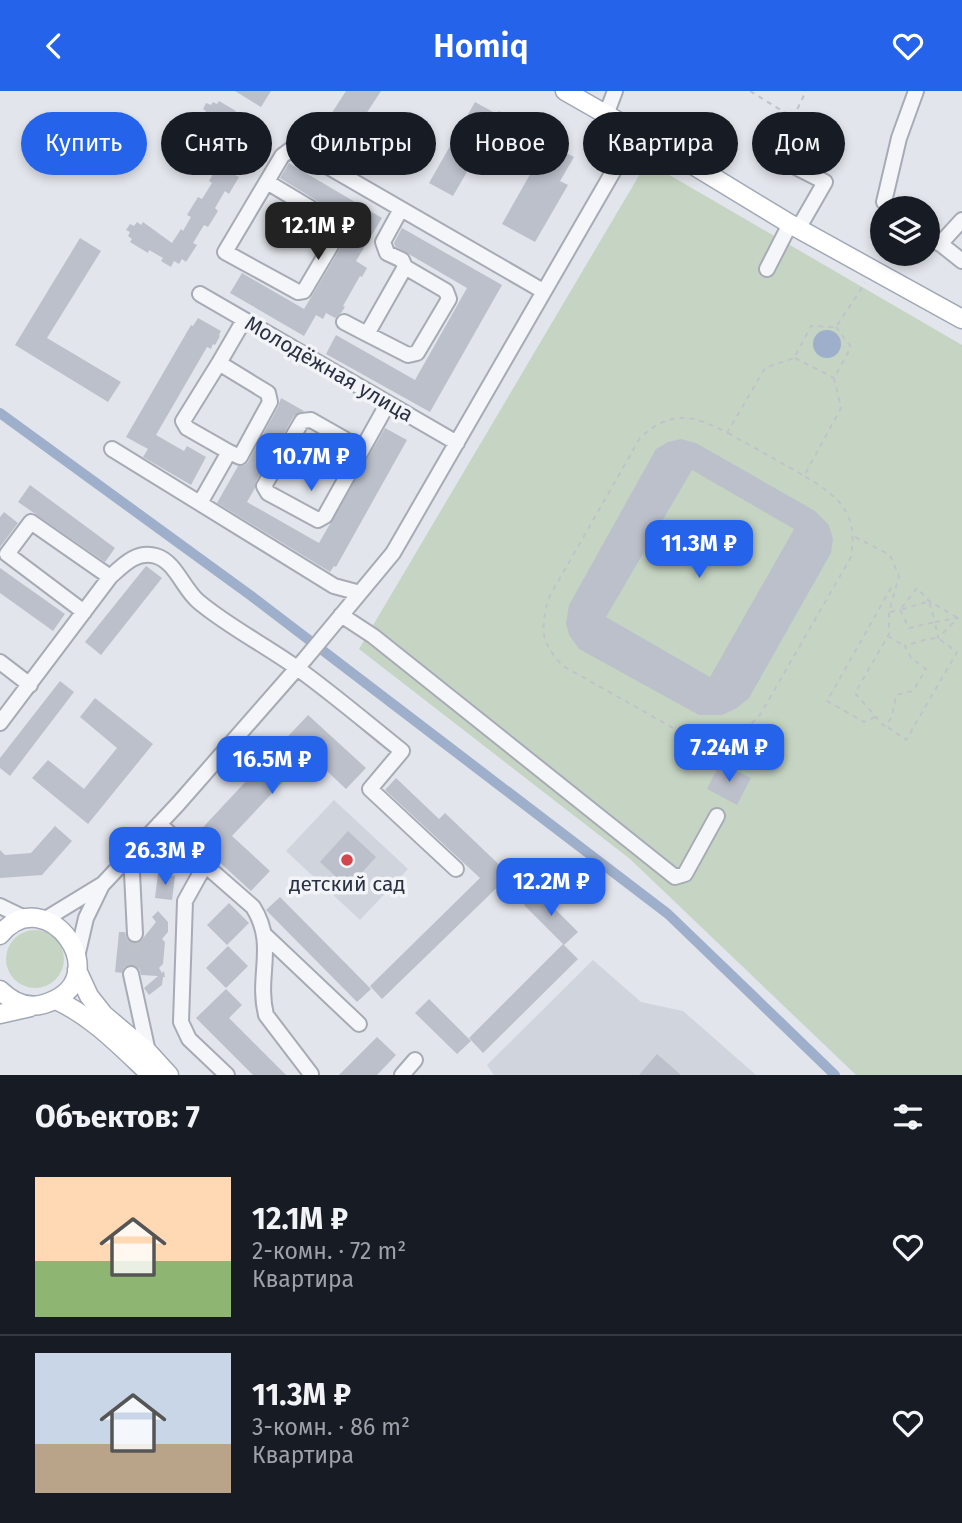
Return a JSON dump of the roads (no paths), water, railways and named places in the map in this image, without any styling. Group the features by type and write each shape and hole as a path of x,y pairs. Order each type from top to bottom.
{"main road":[{"path":"565,91 601,112"},
{"path":"708,175 794,227 962,319"},
{"path":"0,935 15,923 36,920 60,927 71,940 89,996 104,1015 148,1052 169,1075"},
{"path":"0,1014 56,1000 73,982 77,963"},
{"path":"0,990 21,1004 36,1006"},
{"path":"56,1000 77,1010 96,1024 151,1075"}],"street":[{"path":"607,112 615,91"},
{"path":"885,196 899,138 916,91"},
{"path":"267,182 337,224 339,232 304,291 298,292 225,252 282,156 294,147 543,291"},
{"path":"0,906 36,920 103,884 301,663 393,554 611,175"},
{"path":"767,269 825,183 810,175"},
{"path":"344,322 408,355 417,353 449,299 446,291 405,267 402,260 387,253 383,241 401,209"},
{"path":"962,220 940,244 962,261"},
{"path":"367,334 405,267"},
{"name":"Молодёжная улица","path":"200,294 457,443"},
{"path":"219,363 268,393 270,401 240,457 187,428 183,421 244,320"},
{"path":"362,449 311,420 302,421 264,486 268,493 318,520 325,516 388,403"},
{"path":"112,449 334,586 360,593"},
{"path":"200,503 229,452"},
{"path":"84,612 7,554 31,522 110,577"},
{"path":"0,723 110,577 129,559 146,554 158,557 169,563 199,602 301,663 402,751 370,789 456,869"},
{"path":"337,621 373,636 675,877 685,874 717,816"},
{"path":"0,662 30,685"},
{"path":"159,824 253,907 266,936 359,1024"},
{"path":"127,859 132,873 135,934"},
{"path":"205,865 185,901 181,1022 189,1039 227,1075"},
{"path":"77,963 86,919 103,884"},
{"path":"266,936 263,1003 266,1015 312,1074"},
{"path":"131,974 148,1052"},
{"path":"402,1075 415,1061"}],"water":[{"path":"827,330 837,334 841,344 837,354 827,358 817,354 813,344 817,334"}],"waterway":[{"path":"0,413 250,595 668,914 835,1075"}],"tunnel":[{"path":"131,974 135,934"}],"place":[{"name":"детский сад","path":"347,860"}]}
